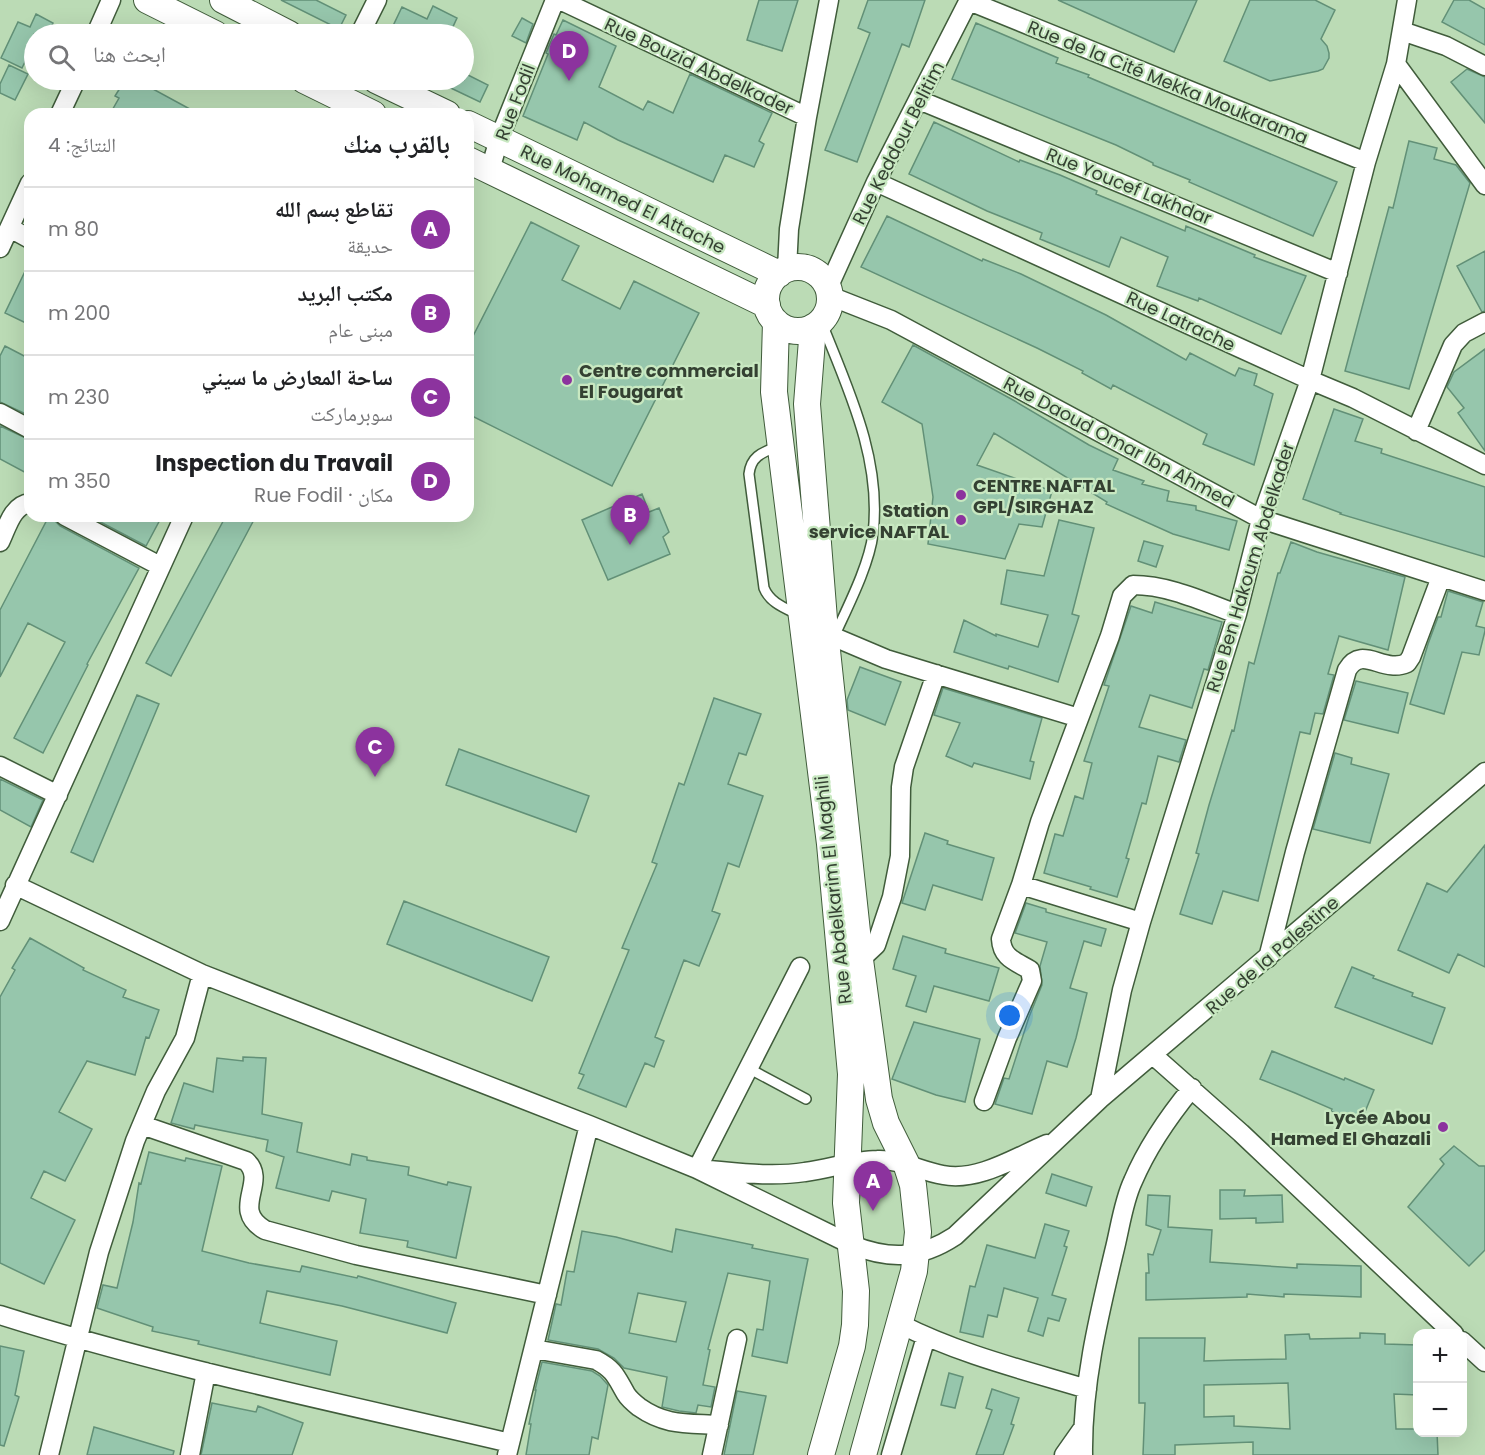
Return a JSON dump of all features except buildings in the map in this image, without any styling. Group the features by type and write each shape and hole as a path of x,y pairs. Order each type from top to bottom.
{"street":[{"path":"100,24 111,0"},
{"path":"147,0 195,24"},
{"path":"365,24 377,0"},
{"name":"Rue Fodil","path":"479,165 499,139 555,0"},
{"name":"Rue Bouzid Abdelkader","path":"560,0 807,117"},
{"path":"783,271 807,117 829,0"},
{"name":"Rue Ben Hakoum Abdelkader","path":"1101,1099 1122,990 1237,614 1261,519 1310,380 1366,162 1396,64 1407,0"},
{"path":"229,1 271,24"},
{"name":"Rue Keddour Belitim","path":"829,292 876,182 969,1"},
{"name":"Rue de la Cité Mekka Moukarama","path":"969,1 1366,162"},
{"path":"1402,31 1446,46 1485,66"},
{"path":"1396,64 1485,185"},
{"path":"63,108 71,90"},
{"path":"325,90 362,108"},
{"path":"377,108 381,90"},
{"path":"397,90 435,108"},
{"name":"Rue Youcef Lakhdar","path":"919,100 1338,273"},
{"name":"Rue Mohamed El Attache","path":"474,127 783,271"},
{"name":"Rue Mohamed El Attache","path":"479,165 772,313"},
{"name":"Rue Latrache","path":"876,182 1353,398 1485,465"},
{"path":"0,248 24,196"},
{"path":"10,228 24,236"},
{"path":"817,324 804,330 794,330 784,327 772,313 768,287 783,271 797,267 816,272 823,279 829,292 830,305 817,324 807,404 860,960 879,1099 886,1123 906,1162 917,1208 917,1254 863,1455"},
{"name":"Rue Daoud Omar Ibn Ahmed","path":"829,292 891,320 1261,519 1485,591"},
{"name":"Rue Abdelkarim El Maghili","path":"772,313 774,392 830,844 850,1049 851,1103 846,1203 856,1291 855,1325 852,1346 821,1455"},
{"path":"1416,431 1453,345 1464,333 1485,322"},
{"path":"0,413 24,426"},
{"path":"0,542 16,509 24,503"},
{"path":"76,522 160,566"},
{"path":"0,921 181,522"},
{"path":"1268,958 1298,841 1347,670 1357,659 1372,660 1393,667 1407,663 1441,577"},
{"path":"984,1101 1032,981 1030,970 1005,955 1001,939 1021,885 1040,822 1122,596 1133,585 1164,588 1237,614"},
{"path":"801,616 830,635 886,659 1079,718"},
{"path":"860,960 876,945 892,897 900,856 901,787 904,767 936,674"},
{"path":"0,766 57,795"},
{"name":"Rue de la Palestine","path":"917,1254 931,1250 955,1236 1101,1099 1485,772"},
{"path":"15,885 202,974 590,1125 696,1169 852,1245 890,1255 917,1254"},
{"path":"1021,885 1141,922"},
{"path":"696,1169 800,967"},
{"path":"49,1455 99,1252 142,1125 156,1091 185,1038 202,974"},
{"path":"1154,1056 1192,1088 1449,1329"},
{"path":"1083,1455 1087,1389 1098,1318 1132,1182 1175,1110 1192,1088"},
{"path":"142,1125 246,1161 252,1166 255,1174 249,1212 256,1225 265,1230 356,1255 547,1295"},
{"path":"0,1315 76,1339 509,1449 590,1125"},
{"path":"696,1169 738,1174 804,1173 848,1163 878,1160 906,1162 943,1175 966,1176 989,1169 1060,1139"},
{"path":"900,1324 970,1354 1087,1389"},
{"path":"891,1455 926,1337"},
{"path":"712,1455 737,1339"},
{"path":"1467,1346 1485,1362"},
{"path":"534,1349 596,1360 614,1371 633,1402 652,1415 669,1422 719,1425"},
{"path":"190,1455 206,1372"},
{"path":"1064,1455 1083,1428"}],"lane":[{"path":"817,324 862,427 873,484 873,535 860,579 830,635"},
{"path":"781,446 759,454 754,459 749,474 764,588 776,603 801,616"},
{"path":"748,1068 806,1099"}],"place":[{"name":"Inspection du Travail","path":"569,81"},
{"name":"Centre commercial El Fougarat","path":"567,380"},
{"name":"CENTRE NAFTAL GPL/SIRGHAZ","path":"961,495"},
{"name":"Station service NAFTAL","path":"961,520"},
{"name":"مكتب البريد","path":"630,545"},
{"name":"ساحة المعارض ما سيني","path":"375,777"},
{"name":"Lycée Abou Hamed El Ghazali","path":"1443,1127"},
{"name":"تقاطع بسم الله","path":"873,1211"}]}
